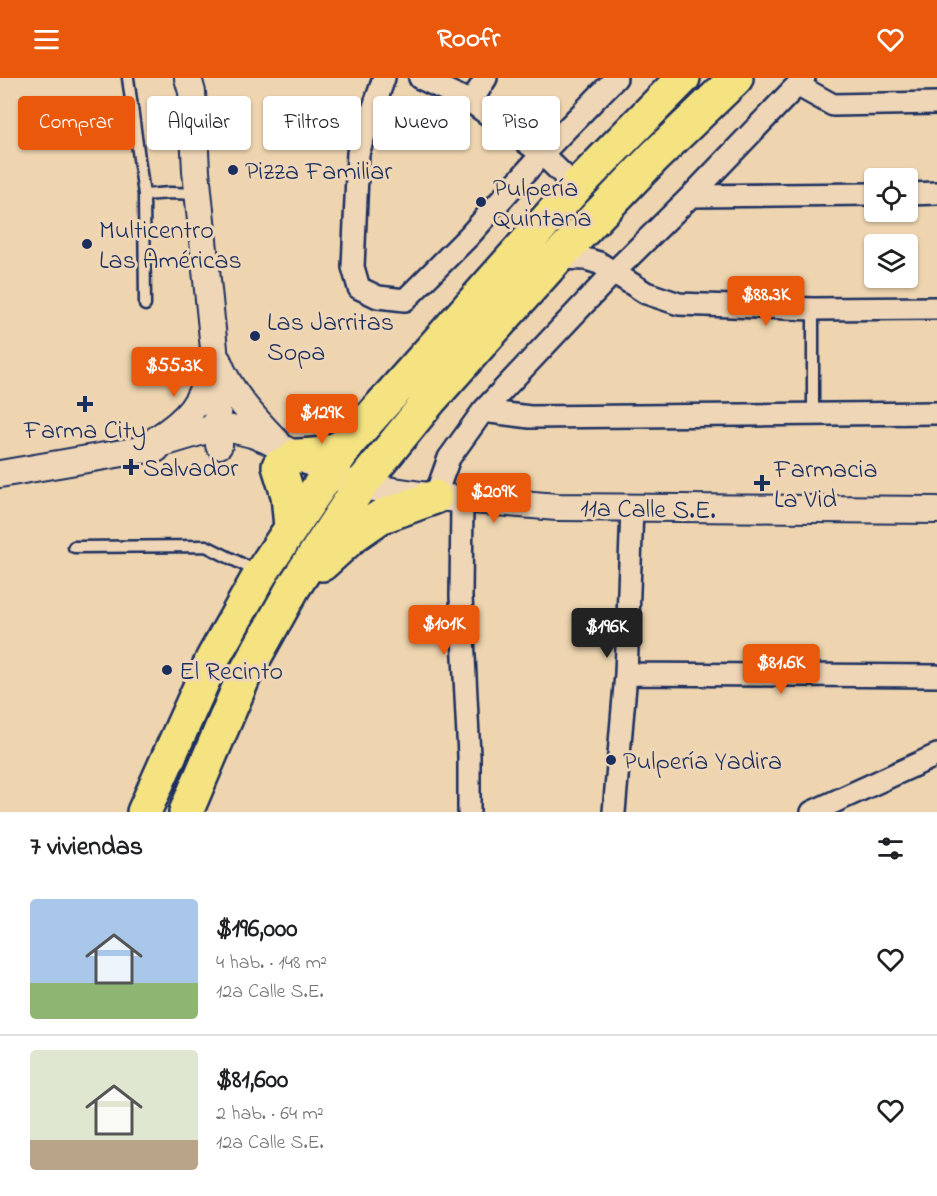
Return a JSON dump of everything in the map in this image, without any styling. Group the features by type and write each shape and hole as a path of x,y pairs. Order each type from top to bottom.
{"main road":[{"path":"144,812 213,658 261,573 349,442 576,187 683,78"},
{"path":"186,812 244,676 293,588 360,486 430,400 557,258 654,157 736,78"},
{"path":"291,527 286,456 320,455 336,451 349,442"},
{"path":"293,588 354,535 380,517 448,498"}],"street":[{"path":"188,78 192,92 198,194 214,349 218,437"},
{"path":"384,78 358,153 353,267 359,288 378,297 405,300 469,236 542,154 616,78"},
{"path":"420,78 471,102 542,154 576,187"},
{"path":"471,102 486,78"},
{"path":"469,812 469,756 461,597 448,498 449,458 483,411 614,272 692,196 801,82 833,105 937,103"},
{"path":"918,194 937,193"},
{"path":"692,196 864,194"},
{"path":"557,258 586,259 599,263 646,293 679,304 813,309 937,308"},
{"path":"140,450 172,429 197,403 206,383 214,349"},
{"path":"214,349 231,387 286,456"},
{"path":"483,411 530,417 937,413"},
{"name":"11a Calle S.E.","path":"0,474 218,437 227,446 286,456 324,479 448,498 557,507 937,510"},
{"path":"614,812 626,674 632,508"},
{"path":"626,674 937,676"},
{"path":"812,812 937,755"}],"lane":[{"path":"128,78 144,195 145,305"},
{"path":"144,195 198,194"},
{"path":"813,309 813,414"},
{"path":"74,547 206,546 261,573"}],"place":[{"name":"Pizza Familiar","path":"233,170"},
{"name":"Pulpería Quintana","path":"481,202"},
{"name":"Multicentro Las Américas","path":"87,244"},
{"name":"Las Jarritas Sopa","path":"255,336"},
{"name":"Farma City","path":"85,404"},
{"name":"Salvador","path":"131,467"},
{"name":"Farmacia La Vid","path":"762,483"},
{"name":"El Recinto","path":"167,670"},
{"name":"Pulpería Yadira","path":"611,760"}]}
